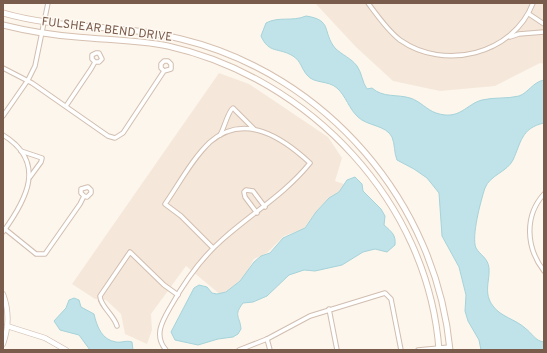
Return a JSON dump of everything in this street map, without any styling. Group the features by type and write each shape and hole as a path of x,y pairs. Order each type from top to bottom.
{"main road":[{"name":"FULSHEAR BEND DRIVE","path":"3,13 44,22 137,31 170,36 208,46 241,59 278,78 312,102 343,128 360,146 376,165 401,201 421,239 436,278 444,310 450,348"},
{"name":"FULSHEAR BEND DRIVE","path":"3,24 42,33 168,46 201,55 242,72 278,91 305,110 331,131 350,150 378,185 392,206 410,240 424,279 432,308 439,349"},
{"path":"168,46 170,36"},
{"path":"305,110 312,102"},
{"path":"392,206 401,201"}],"street":[{"path":"3,116 28,80 36,61 48,3"},
{"path":"368,3 387,27 399,39 431,54 463,56 480,52 508,38 533,32 544,32"},
{"path":"508,38 529,14 533,3"},
{"path":"529,14 544,24"},
{"path":"66,106 94,62"},
{"path":"3,68 28,80 108,136 116,138 123,133 164,71"},
{"path":"213,248 181,216 165,204 203,150 220,135 226,125 229,111 235,108 254,129"},
{"path":"164,350 160,336 160,327 192,272 213,248 292,184 310,163 284,141 274,135 254,129 243,129 220,135"},
{"path":"3,135 21,151 27,163 29,178 25,198 4,230 40,255"},
{"path":"21,151 42,158 41,163 29,178"},
{"path":"257,213 245,197 246,190 253,191 265,207"},
{"path":"544,194 535,207 529,230 534,254 544,271"},
{"path":"40,255 48,251 84,196"},
{"path":"117,326 112,314 101,302 100,296 130,252 178,295"},
{"path":"39,262 40,255"},
{"path":"239,350 267,339 310,316 382,293 388,294 391,299 400,350"},
{"path":"3,294 8,312 3,344"},
{"path":"329,309 337,350"},
{"path":"5,325 45,338 66,350"},
{"path":"267,339 270,350"},
{"path":"418,350 450,348"}],"shaded area":[{"path":"315,3 544,3 544,64 540,63 495,86 440,91 393,81 356,47"},
{"path":"219,73 249,84 328,137 342,158 335,181 344,184 340,191 321,206 303,229 284,236 267,253 254,259 244,277 222,296 186,266 151,314 152,330 147,344 125,334 121,314 106,300 95,299 72,284"}],"water":[{"path":"306,16 320,20 324,24 335,48 357,66 367,89 372,88 385,95 410,98 436,113 451,115 482,100 519,96 540,81 544,80 544,123 536,125 526,132 520,142 513,160 507,168 487,184 479,209 475,243 476,248 486,259 489,268 488,296 493,306 500,313 521,325 538,340 544,342 544,350 481,350 479,340 468,321 465,311 466,295 459,267 442,236 439,193 427,178 397,160 393,140 389,133 358,117 337,88 330,84 313,80 305,72 296,58 288,53 271,48 264,42 261,36 266,23 276,20 296,19"},
{"path":"355,177 362,184 363,191 381,209 385,216 384,225 393,234 395,245 387,252 375,249 363,252 342,265 315,271 304,270 289,275 267,296 253,302 243,303 238,311 241,329 238,334 233,337 218,339 198,345 175,340 171,332 194,288 199,285 207,287 212,293 217,294 226,292 240,281 254,262 261,256 270,253 283,238 305,228 316,212 329,198 339,192 347,180"},
{"path":"74,298 79,300 81,307 94,314 101,332 107,339 116,342 132,342 133,350 90,350 79,335 60,330 54,321 66,308 69,300"}]}
